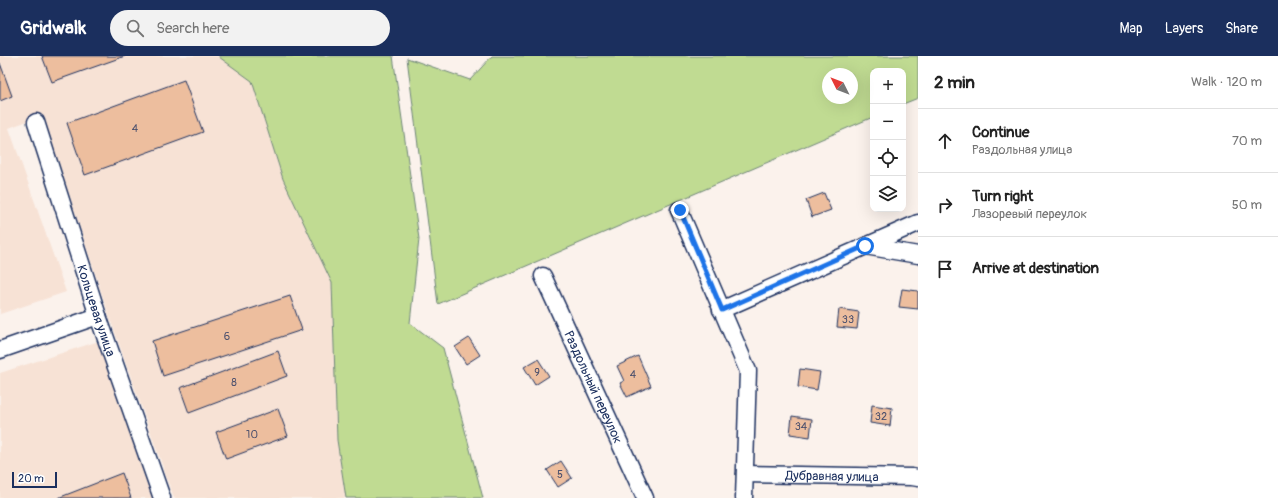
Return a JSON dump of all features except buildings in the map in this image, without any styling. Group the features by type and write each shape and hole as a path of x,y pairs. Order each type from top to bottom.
{"street":[{"name":"Кольцевая улица","path":"36,122 98,316 162,498"},
{"path":"680,210 748,371 744,498"},
{"path":"722,310 918,223"},
{"path":"865,246 918,255"},
{"name":"Раздольный переулок","path":"543,276 645,498"},
{"path":"0,350 98,316"},
{"name":"Дубравная улица","path":"745,474 918,478"}],"shaded area":[{"path":"0,56 219,56 252,81 283,179 332,283 337,440 346,498 174,498 108,313 43,115 9,128 66,292 0,314"},
{"path":"99,341 154,498 0,498 0,373"}],"green space":[{"path":"219,56 393,56 419,239 410,323 443,348 483,498 346,498 337,440 332,283 283,179 252,81"},
{"path":"492,56 918,56 918,98 906,103 906,68 870,68 870,118 438,304 407,58 470,80"}],"route":[{"path":"680,210 722,310 865,246"}]}
